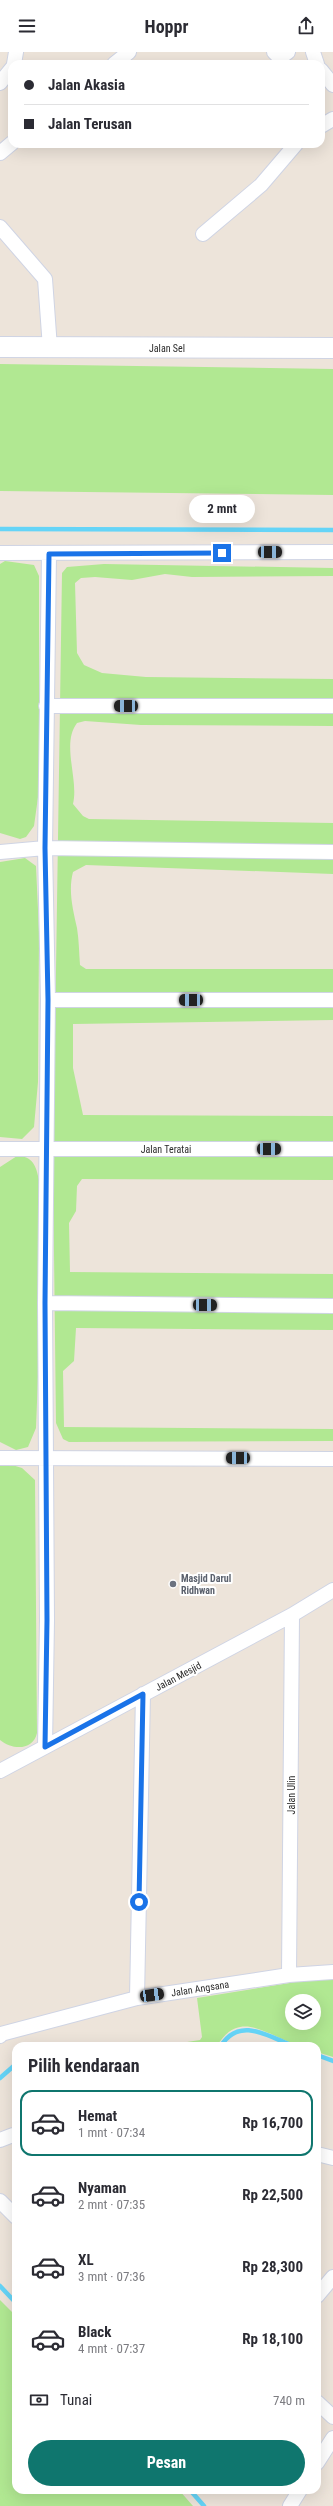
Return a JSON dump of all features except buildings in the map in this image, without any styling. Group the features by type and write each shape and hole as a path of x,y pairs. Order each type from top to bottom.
{"street":[{"path":"119,60 129,52"},
{"path":"274,52 280,58 288,52"},
{"path":"0,83 8,73"},
{"path":"325,75 333,85"},
{"path":"203,234 261,185 293,148"},
{"path":"0,227 44,279 50,348"},
{"name":"Jalan Sel","path":"0,347 333,348"},
{"path":"0,553 333,552"},
{"path":"45,1747 47,1457 45,1303 48,1000 45,848 49,554"},
{"path":"46,706 333,706"},
{"path":"0,852 45,848 333,852"},
{"path":"48,1000 333,1000"},
{"name":"Jalan Teratai","path":"0,1148 333,1149"},
{"path":"45,1303 333,1306"},
{"path":"0,1458 333,1459"},
{"name":"Jalan Mesjid","path":"0,1771 292,1615 333,1590"},
{"name":"Jalan Ulin","path":"289,1975 292,1615"},
{"path":"137,1998 143,1694"},
{"name":"Jalan Angsana","path":"0,2034 137,1998 289,1975 333,1972"},
{"path":"321,2155 333,2158"},
{"path":"0,2201 12,2213"},
{"path":"321,2291 333,2277"},
{"path":"321,2406 333,2417"},
{"path":"321,2457 333,2438"},
{"path":"290,2506 298,2494"}],"green space":[{"path":"0,364 333,369 333,495 0,491"},
{"path":"5,561 34,565 39,576 39,790 34,826 26,837 20,839 0,833 0,564"},
{"path":"104,564 333,568 333,576 192,577 165,574 132,580 95,577 81,578 75,583 77,653 84,665 102,673 146,677 333,679 333,726 141,725 85,721 77,723 72,731 70,751 74,784 73,804 83,816 89,819 333,823 333,874 86,865 73,872 71,886 78,933 80,965 86,969 333,969 333,1020 73,1024 73,1068 83,1115 333,1116 333,1180 82,1179 77,1186 76,1211 69,1223 70,1272 333,1274 333,1330 76,1328 74,1361 63,1371 64,1427 333,1429 333,1441 69,1442 63,1439 56,1423 53,1168 62,573 67,567"},
{"path":"25,858 36,866 39,932 38,1082 34,1127 22,1139 0,1137 0,862"},
{"path":"17,1156 27,1158 33,1163 37,1170 39,1180 38,1376 36,1428 28,1447 16,1450 0,1442 0,1167"},
{"path":"9,1464 22,1468 35,1480 37,1733 35,1739 31,1743 22,1747 10,1746 0,1740 0,1466"},
{"path":"320,1978 333,1978 333,2057 321,2053 321,2042 290,2042 256,2028 236,2028 226,2034 220,2042 187,2042 200,2040 202,2037 197,1998"},
{"path":"0,2300 12,2312 12,2494 182,2494 193,2506 0,2506"}],"waterway":[{"path":"0,529 333,530"},
{"path":"224,2042 228,2037 236,2032 245,2030 264,2034 283,2042"},
{"path":"321,2056 333,2061"},
{"path":"0,2078 12,2068"},
{"path":"0,2286 12,2299"},
{"path":"194,2494 204,2506"}],"place":[{"name":"Masjid Darul Ridhwan","path":"173,1584"}],"route":[{"path":"139,1902 143,1694 137,1699 45,1747 47,1620 45,1303 48,1000 45,848 49,554 222,553"}]}
